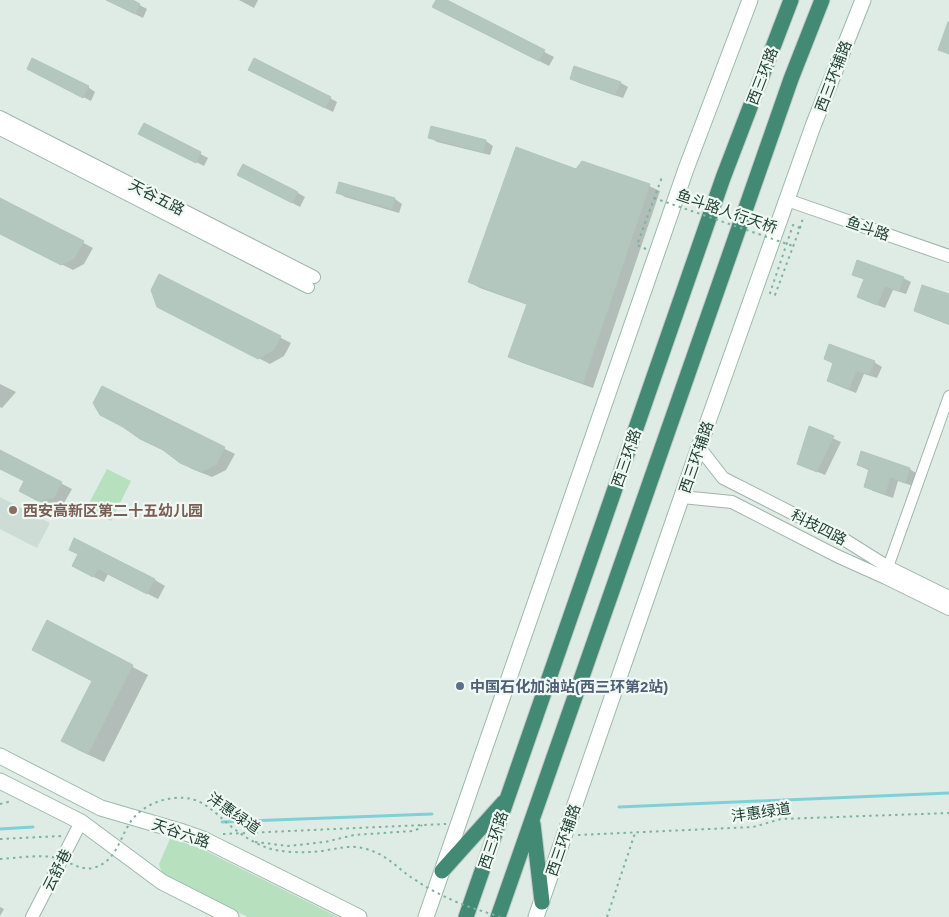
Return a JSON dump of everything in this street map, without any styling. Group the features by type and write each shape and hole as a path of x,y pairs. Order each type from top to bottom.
{"highway":[{"name":"西三环路","path":"466,917 723,178 791,0"},
{"name":"西三环路","path":"499,917 791,79 822,0"},
{"path":"442,871 508,797"},
{"path":"532,820 542,902"}],"main road":[{"path":"426,917 686,169 750,0"},
{"name":"西三环辅路","path":"536,917 699,446 814,126 863,0"},
{"name":"天谷六路","path":"0,756 101,808 203,839 359,917"},
{"path":"0,781 162,882 231,917"}],"street":[{"name":"天谷五路","path":"0,117 311,282 0,129"},
{"name":"鱼斗路","path":"787,200 949,256"},
{"path":"888,567 949,396"},
{"name":"科技四路","path":"699,446 723,478 845,540 888,567 949,597"},
{"name":"科技四路","path":"682,497 732,502 837,556 949,609"},
{"name":"云舒巷","path":"32,917 78,829"}],"path":[{"path":"637,245 662,177"},
{"name":"鱼斗路人行天桥","path":"654,198 793,246"},
{"path":"793,225 800,228 793,246 775,295 770,293 793,225"},
{"name":"沣惠绿道","path":"0,859 55,858 82,868 91,869 109,859 117,849 128,825 136,814 161,800 190,798 204,804 232,827 266,848 305,853 348,847 363,848 377,852 389,859 414,880 451,900 499,917"},
{"name":"沣惠绿道","path":"565,836 753,827 781,819 949,813"},
{"path":"255,842 288,846 325,842 354,836 401,832 418,829 422,824"},
{"path":"222,834 422,824 458,824"},
{"path":"0,839 78,829"},
{"path":"608,917 635,832"}],"shaded area":[{"name":"西安高新区第二十五幼儿园","path":"0,497 50,523 37,548 0,529"}],"green space":[{"path":"107,469 131,481 111,521 86,509"},
{"path":"170,839 206,851 338,917 248,917 165,876 159,864"}],"building":[{"path":"106,0 133,0 140,4 135,14"},
{"path":"436,0 447,0 545,50 539,61 432,7"},
{"path":"949,22 949,54 938,50"},
{"path":"32,58 89,86 83,98 27,69"},
{"path":"254,58 331,97 325,108 248,70"},
{"path":"574,66 621,82 615,95 570,79"},
{"path":"144,123 201,152 196,163 138,134"},
{"path":"431,126 486,140 483,152 428,138"},
{"path":"516,147 576,169 582,161 650,184 583,383 508,357 527,304 468,282"},
{"path":"243,164 298,192 292,203 237,175"},
{"path":"339,182 395,198 392,209 336,193"},
{"path":"0,198 84,241 74,259 61,265 0,234"},
{"path":"857,260 904,277 899,291 885,286 877,305 857,297 864,279 852,275"},
{"path":"159,274 281,336 274,350 258,359 157,307 151,290"},
{"path":"922,285 949,294 949,324 914,311"},
{"path":"829,344 875,361 869,374 856,371 849,389 827,381 833,363 824,359"},
{"path":"102,386 225,447 216,465 201,472 180,463 163,450 140,439 123,427 100,415 93,403"},
{"path":"809,426 834,436 817,472 797,464"},
{"path":"0,450 62,482 54,498 38,501 19,491 24,481 0,469"},
{"path":"861,451 910,468 905,483 890,477 885,494 864,487 869,469 857,465"},
{"path":"74,538 155,579 147,594 98,569 93,577 72,566 78,554 69,550"},
{"path":"47,620 133,665 88,754 61,741 92,681 32,650"}],"waterway":[{"path":"619,807 949,793"},
{"path":"222,822 432,814"},
{"path":"0,829 33,827"}],"place":[{"name":"西安高新区第二十五幼儿园","path":"13,510"},
{"name":"中国石化加油站(西三环第2站)","path":"460,686"}]}
